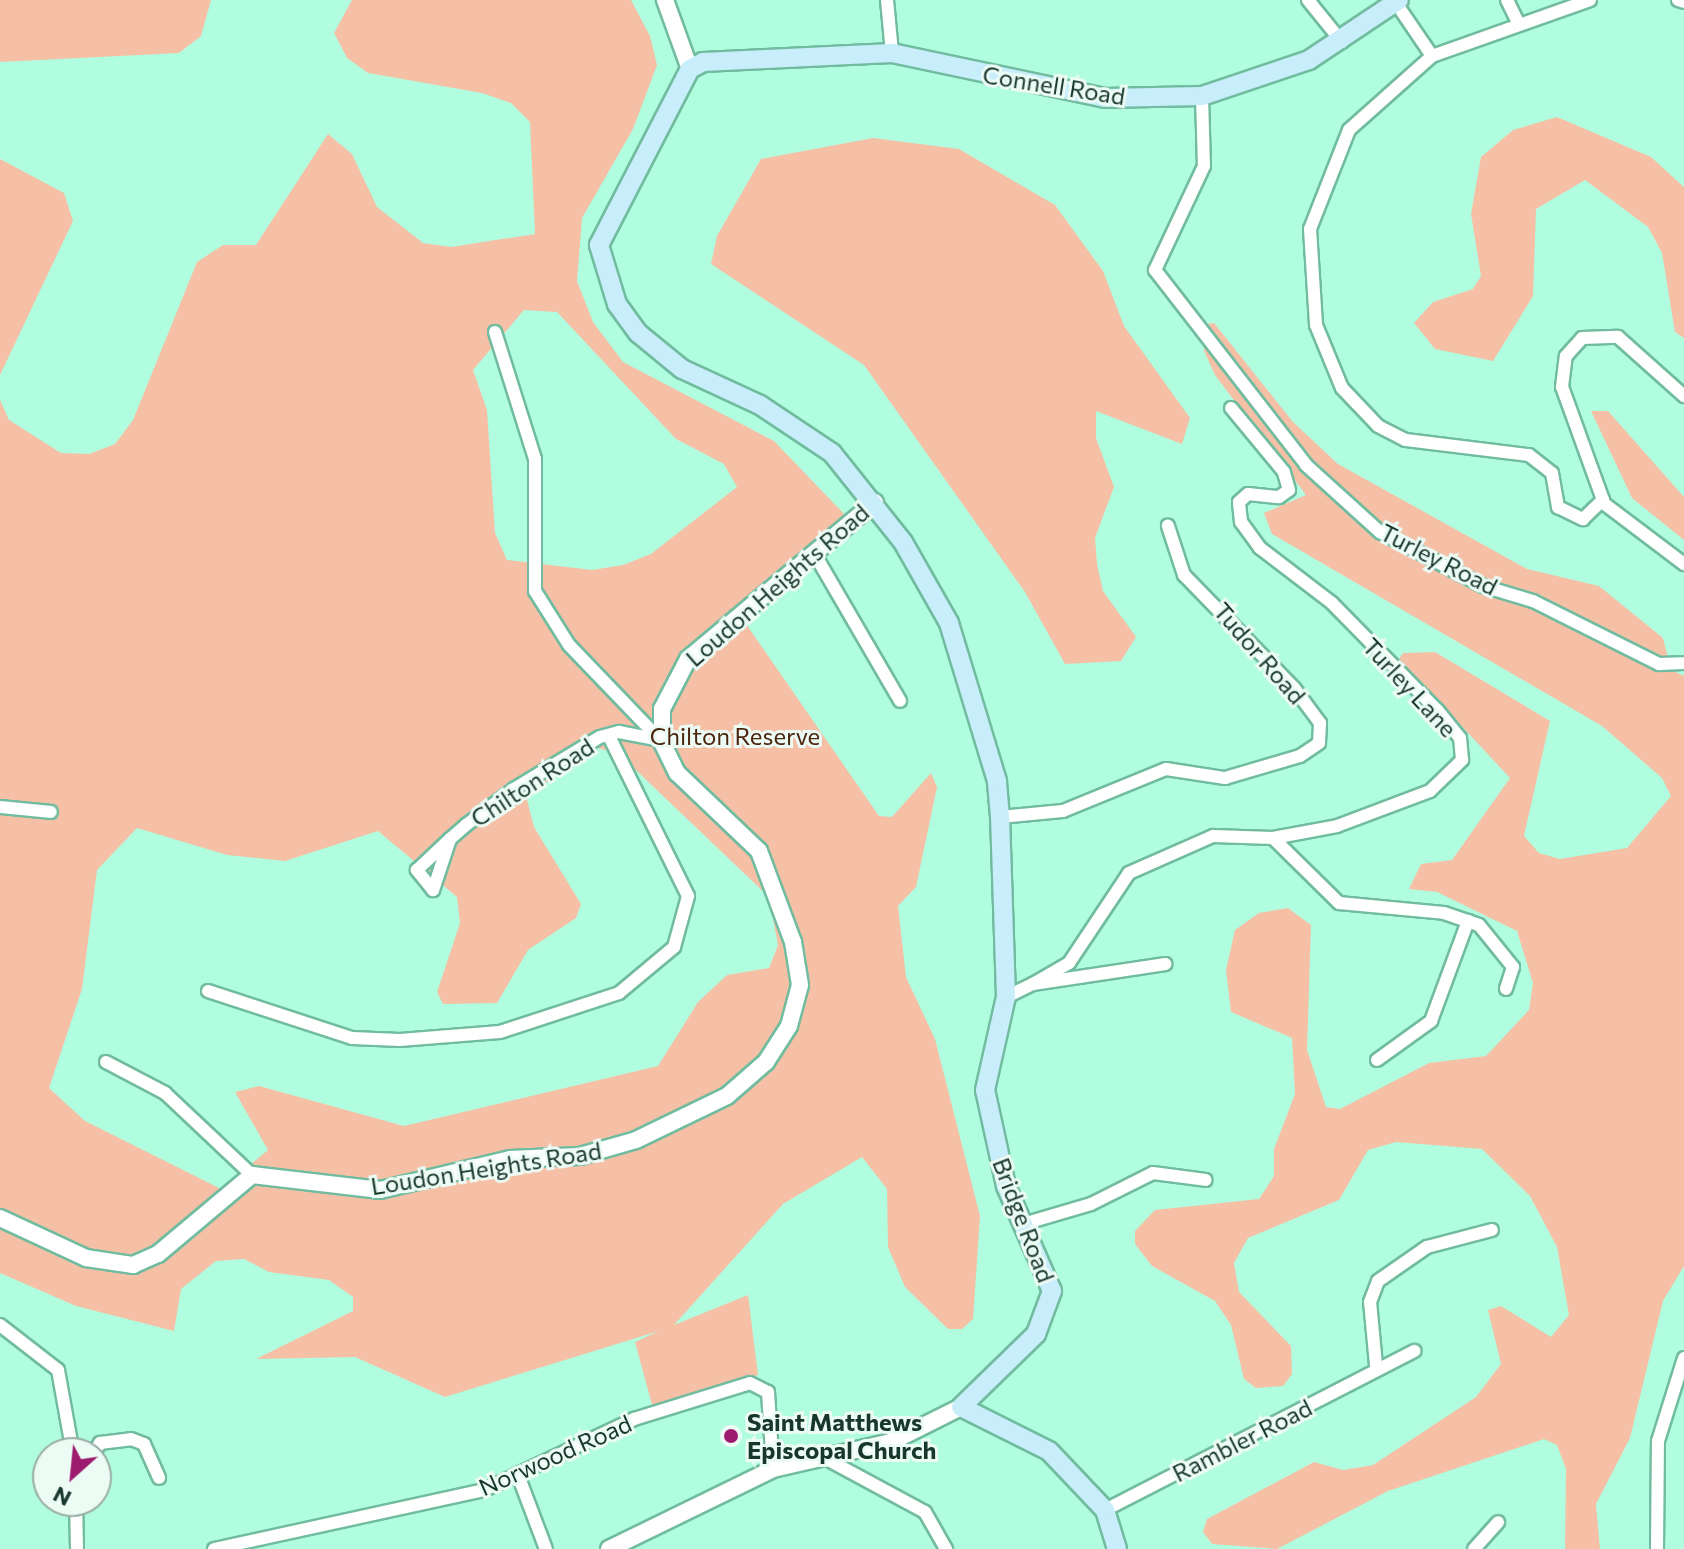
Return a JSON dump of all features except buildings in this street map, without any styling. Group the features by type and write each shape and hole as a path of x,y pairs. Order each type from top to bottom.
{"main road":[{"name":"Connell Road","path":"690,69 729,56 892,53 1105,98 1202,96 1267,77 1342,42 1397,1"},
{"name":"Loudon Heights Road","path":"690,69 662,133 604,224 599,261 617,304 682,369 813,437 875,502"},
{"name":"Bridge Road","path":"875,502 949,623 997,781 1006,997 985,1090 1006,1186 1052,1281 1047,1317 961,1407"},
{"path":"961,1407 1049,1451 1105,1510 1117,1549"}],"street":[{"path":"665,0 690,69"},
{"path":"887,0 892,53"},
{"path":"1308,0 1342,42"},
{"path":"1507,0 1518,23"},
{"path":"1590,0 1432,56 1349,130 1319,193 1307,263 1325,357 1378,426 1406,440 1529,455 1547,464 1558,507 1577,518 1595,514 1602,502 1601,483 1562,387 1566,356 1582,338 1618,337 1684,396"},
{"path":"1678,0 1684,2"},
{"path":"1397,1 1432,56"},
{"name":"Turley Road","path":"1202,96 1204,166 1155,270 1208,348 1306,465 1380,532 1613,646 1659,664 1684,663"},
{"path":"495,332 535,459 535,591 569,645 662,742"},
{"name":"Turley Lane","path":"1033,984 1069,963 1129,873 1213,836 1273,838 1337,826 1430,791 1449,779 1464,749 1443,717 1332,603 1293,580 1241,522 1239,502 1248,494 1279,497 1289,490 1284,472 1231,408"},
{"name":"Loudon Heights Road","path":"252,1175 380,1190 510,1159 580,1156 685,1120 766,1062 789,1026 800,985 785,907 759,851 690,788 662,742 662,709 679,670 875,502"},
{"path":"1602,502 1684,564"},
{"name":"Tudor Road","path":"1000,817 1063,811 1166,769 1225,778 1300,756 1319,743 1320,723 1294,688 1184,575 1168,526"},
{"path":"814,553 900,701"},
{"name":"Chilton Road","path":"450,839 514,789 600,737 642,733 662,742"},
{"path":"208,991 352,1038 400,1040 500,1032 619,993 674,947 688,896 610,738"},
{"path":"0,807 51,812"},
{"path":"1273,838 1339,903 1468,921 1505,952 1513,967 1506,989"},
{"path":"1377,1060 1431,1021 1468,921"},
{"path":"1006,997 1033,984 1165,964"},
{"path":"0,1218 86,1258 133,1265 158,1254 252,1175 165,1093 106,1062"},
{"path":"1023,1224 1091,1204 1153,1173 1206,1180"},
{"path":"1376,1365 1370,1302 1378,1281 1427,1247 1492,1230"},
{"path":"0,1325 58,1370 70,1437"},
{"name":"Rambler Road","path":"1105,1510 1376,1365 1414,1351"},
{"path":"1657,1549 1658,1441 1684,1358"},
{"name":"Norwood Road","path":"214,1549 484,1490 634,1419 750,1383 768,1392 773,1469"},
{"name":"Bridge Road","path":"609,1549 773,1469 820,1455 891,1442 961,1407"},
{"path":"112,1441 131,1439 144,1444 159,1478"},
{"path":"820,1455 925,1512 946,1549"},
{"path":"518,1475 546,1549"},
{"path":"76,1517 77,1549"},
{"path":"1474,1549 1498,1522"}],"green space":[{"path":"0,0 211,0 201,36 179,53 0,62"},
{"name":"Chilton Reserve","path":"352,0 631,0 650,36 657,65 633,129 582,218 577,281 593,322 623,362 774,441 848,518 737,611 879,816 892,817 931,773 937,787 916,887 898,906 906,977 935,1039 980,1216 973,1319 962,1329 948,1329 905,1287 888,1247 887,1189 862,1157 783,1204 674,1325 748,1295 758,1375 652,1405 635,1342 659,1331 445,1397 355,1357 256,1359 353,1311 353,1297 329,1280 269,1272 244,1259 216,1261 181,1289 174,1331 76,1306 0,1273 0,400 9,420 61,453 89,454 115,444 133,420 197,262 223,245 256,245 328,134 352,154 377,207 423,243 451,247 535,234 530,122 511,103 482,93 368,73 347,58 334,33","holes":["524,310 557,312 676,439 724,464 737,487 651,554 623,565 592,570 507,560 495,533 487,410 473,370","597,748 618,753 769,897 778,945 769,968 727,975 698,1002 658,1066 404,1126 259,1086 235,1092 268,1150 221,1189 85,1121 49,1088 82,989 97,870 137,828 227,855 285,861 378,831 457,897 460,923 437,992 443,1004 497,1003 528,950 576,918 581,904 534,827 526,796"]},
{"path":"1557,117 1651,157 1684,187 1684,338 1675,332 1662,253 1648,227 1585,180 1536,209 1533,296 1493,361 1435,349 1414,323 1433,302 1473,289 1481,276 1471,214 1481,157 1513,130"},
{"path":"873,138 959,149 1055,205 1103,271 1124,326 1190,418 1182,444 1096,411 1096,438 1114,487 1095,538 1097,564 1103,591 1136,637 1121,661 1065,664 1025,592 864,365 711,264 717,236 761,159"},
{"path":"0,159 64,193 73,221 0,375"},
{"path":"1214,323 1293,422 1338,464 1527,569 1599,586 1663,638 1671,670 1684,676 1684,1266 1663,1301 1630,1438 1596,1504 1600,1549 1565,1549 1566,1469 1557,1445 1544,1439 1388,1491 1277,1549 1212,1544 1203,1532 1207,1519 1314,1462 1343,1470 1373,1465 1476,1397 1501,1364 1488,1310 1501,1306 1551,1337 1569,1315 1557,1247 1530,1196 1482,1149 1396,1142 1368,1150 1339,1200 1248,1238 1234,1263 1239,1292 1291,1346 1292,1374 1283,1386 1256,1388 1244,1379 1231,1325 1215,1301 1152,1266 1135,1244 1135,1231 1155,1210 1259,1199 1274,1176 1274,1149 1295,1094 1292,1038 1231,1012 1226,970 1235,930 1259,913 1288,908 1311,925 1307,1050 1326,1107 1340,1109 1429,1063 1486,1056 1529,1010 1533,983 1517,931 1437,892 1409,889 1421,864 1452,860 1510,778 1399,659 1403,653 1435,652 1550,721 1524,836 1539,853 1560,859 1627,848 1671,796 1662,778 1602,726 1272,534 1264,513 1306,495 1215,375 1204,351 1207,324"},
{"path":"1591,411 1608,411 1684,497 1684,540 1632,498"}],"place":[{"name":"Saint Matthews Episcopal Church","path":"731,1436"}]}
